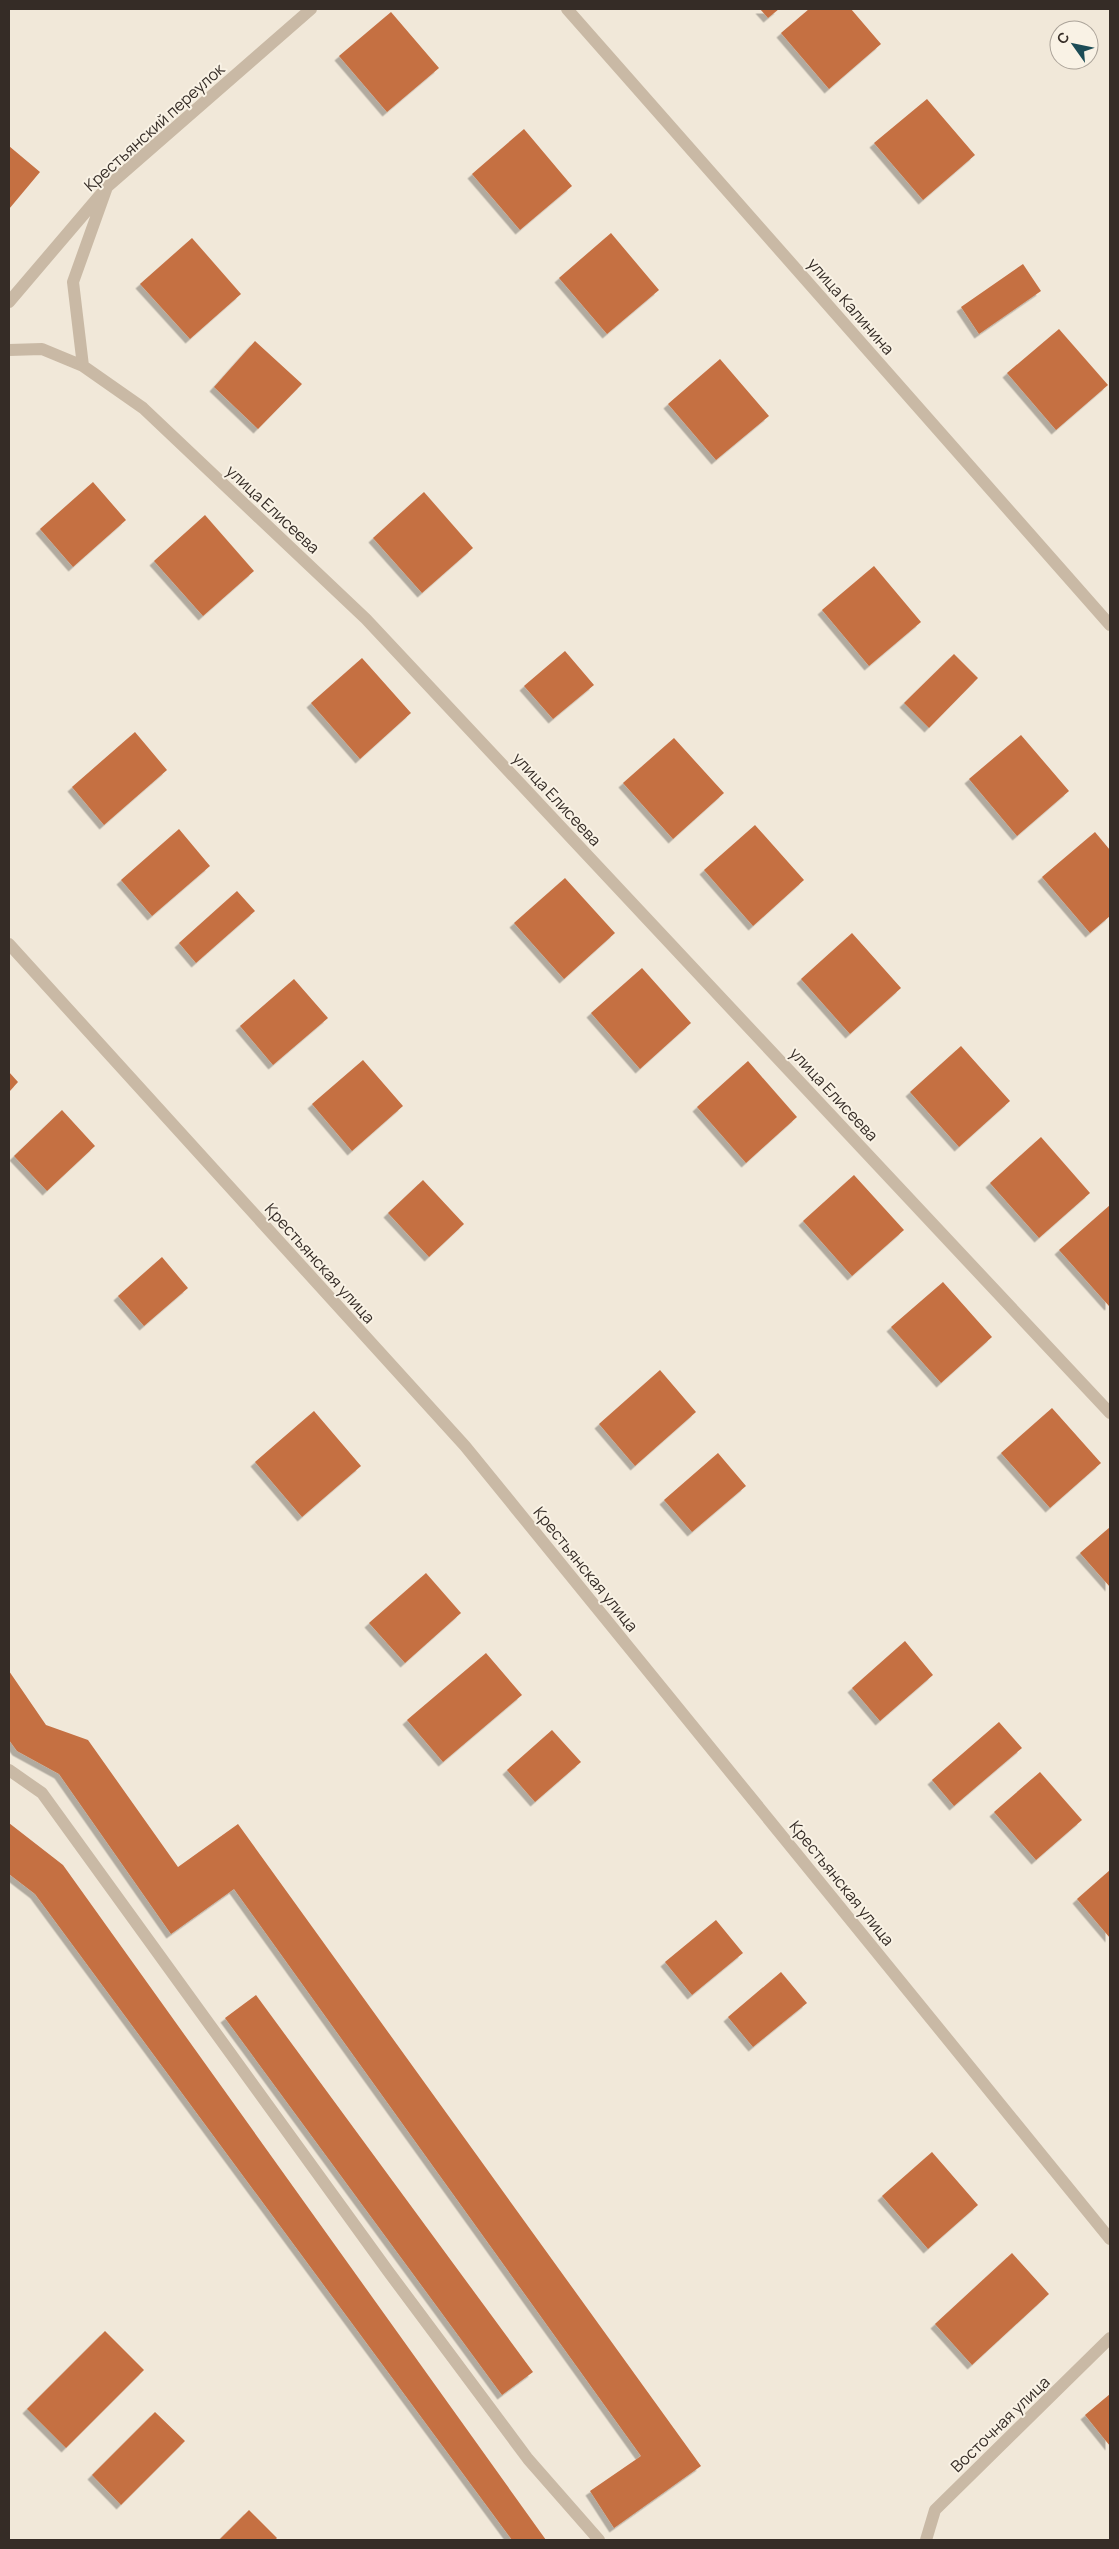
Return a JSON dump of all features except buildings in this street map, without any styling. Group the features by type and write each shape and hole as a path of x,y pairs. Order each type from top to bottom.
{"street":[{"name":"Крестьянский переулок","path":"9,302 107,187 311,9"},
{"name":"улица Калинина","path":"567,9 1110,625"},
{"path":"83,366 73,282 107,187"},
{"name":"улица Елисеева","path":"9,350 42,349 83,366 143,408 366,619 1110,1413"},
{"name":"Крестьянская улица","path":"9,944 465,1446 1110,2239"},
{"path":"9,1770 42,1793 388,2271 528,2459 600,2540"},
{"name":"Восточная улица","path":"926,2540 935,2510 1110,2338"}]}
